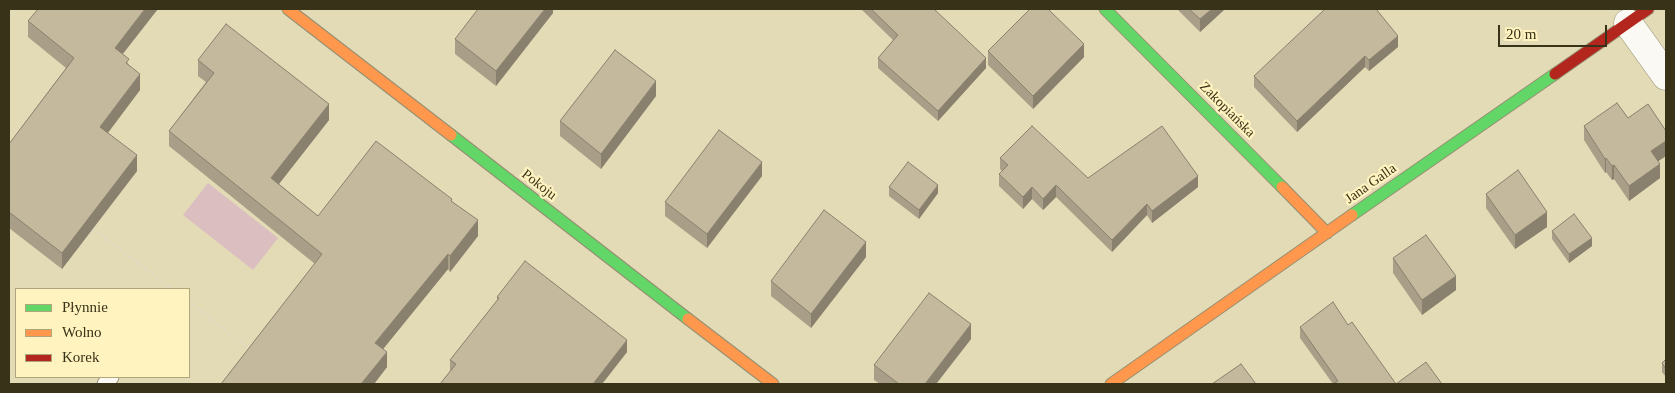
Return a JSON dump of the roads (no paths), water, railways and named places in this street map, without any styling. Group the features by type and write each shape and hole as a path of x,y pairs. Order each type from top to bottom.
{"street":[{"name":"Pokoju","path":"288,9 773,384"},
{"name":"Zakopiańska","path":"1105,9 1327,233"},
{"name":"Jana Galla","path":"1111,384 1638,16"},
{"path":"1638,16 1666,76"}]}
